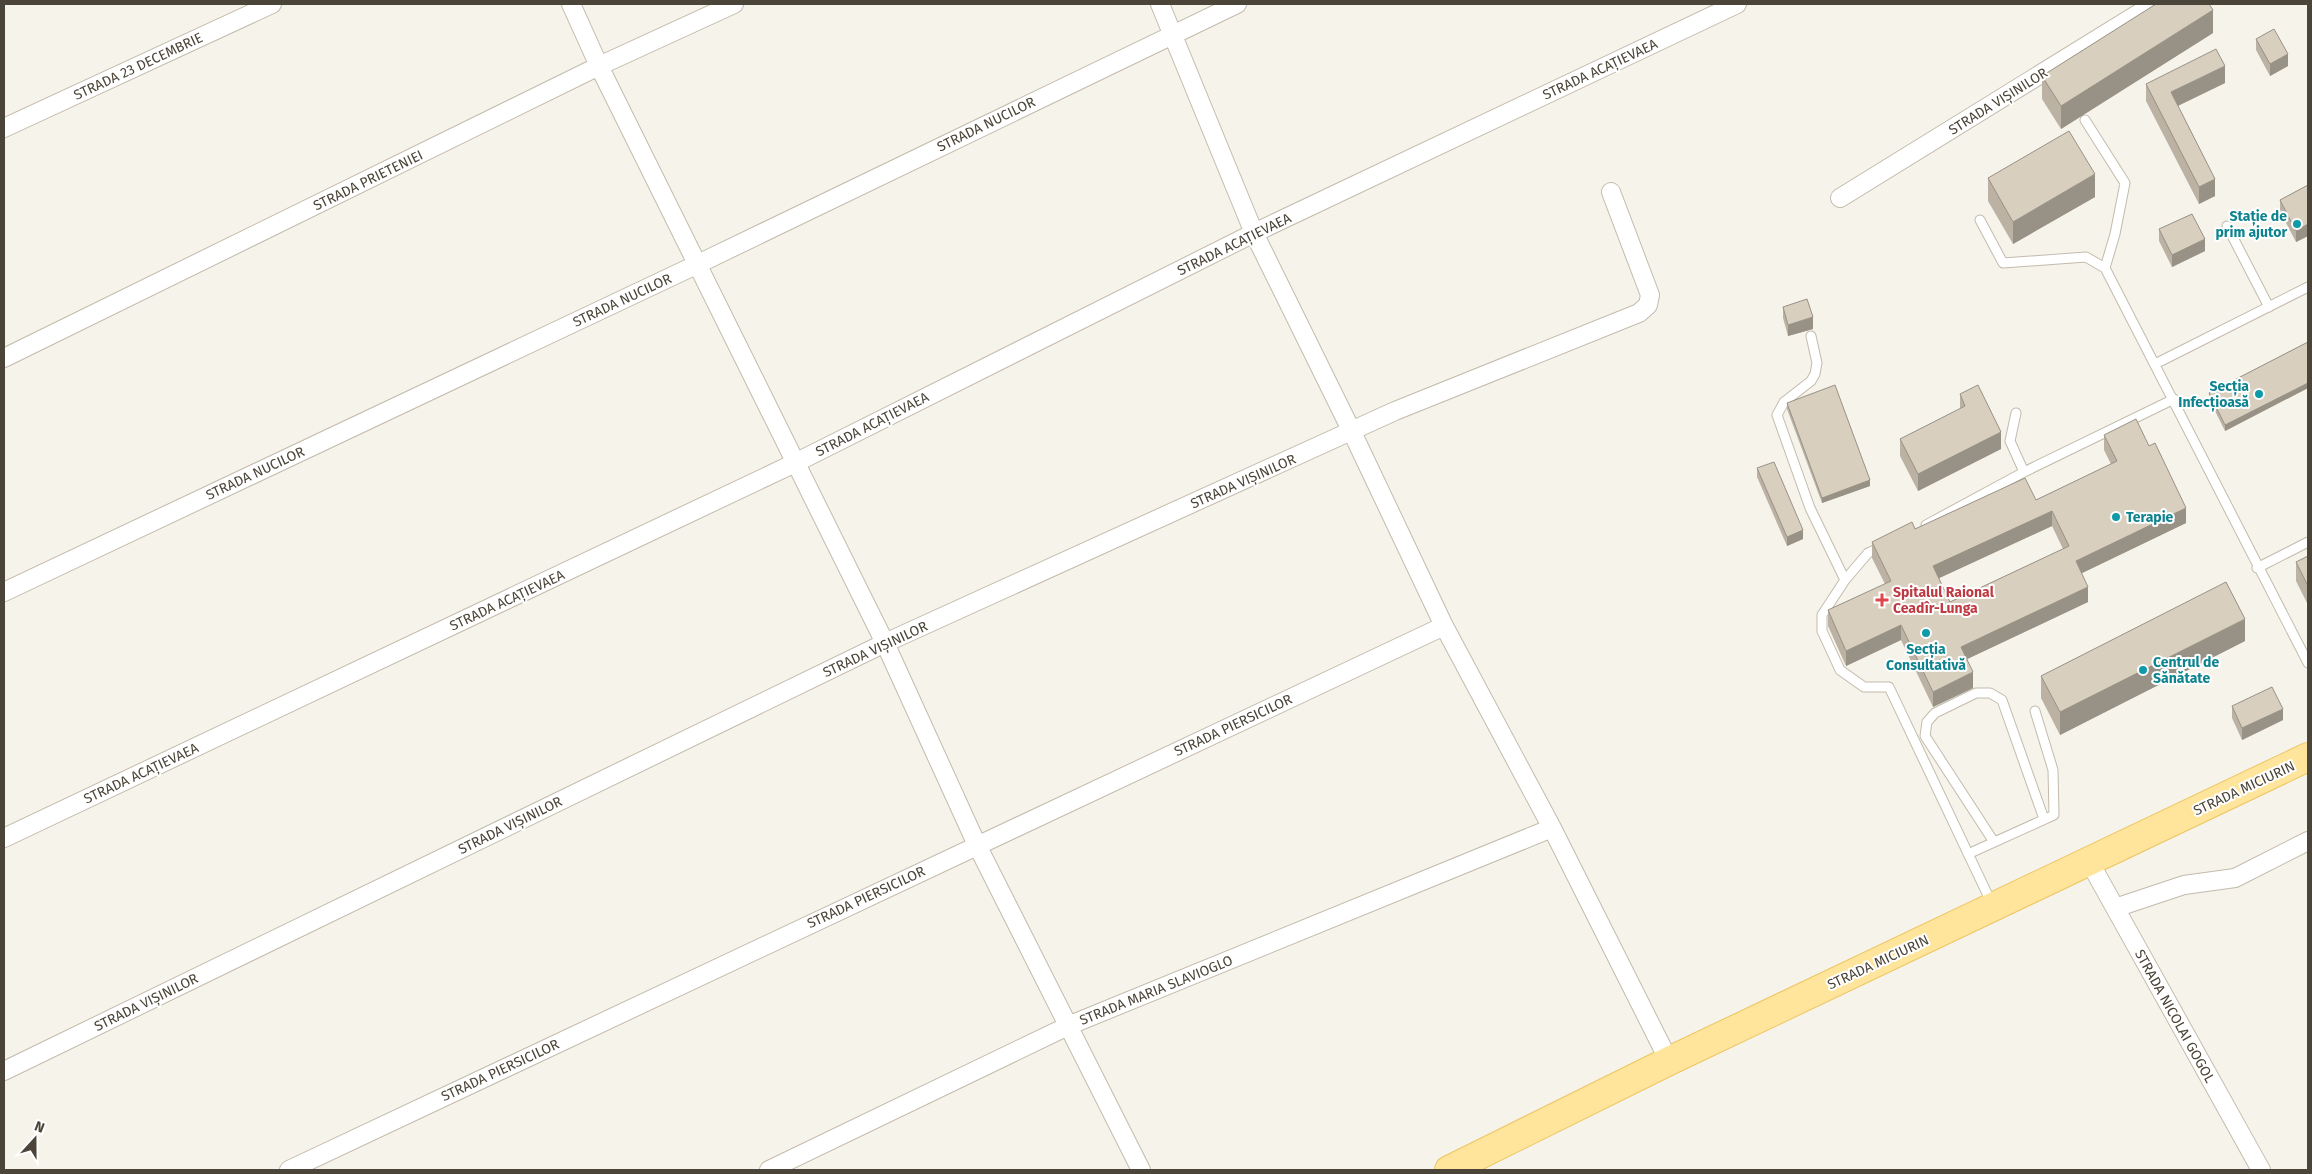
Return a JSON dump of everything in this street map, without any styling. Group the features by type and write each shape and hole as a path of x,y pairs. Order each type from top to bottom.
{"main road":[{"name":"STRADA MICIURIN","path":"1449,1170 1669,1061 2308,757"}],"street":[{"name":"STRADA 23 DECEMBRIE","path":"4,128 272,4"},
{"path":"571,4 599,66 885,643 977,845 1070,1025 1141,1170"},
{"name":"STRADA PRIETENIEI","path":"4,358 599,66 734,4"},
{"path":"1160,4 1254,233 1352,432 1444,626 1552,828 1669,1061"},
{"name":"STRADA NUCILOR","path":"4,592 698,264 1237,4"},
{"name":"STRADA ACAȚIEVAEA","path":"4,838 795,463 1254,233 1737,4"},
{"name":"STRADA VIȘINILOR","path":"1840,198 2154,4"},
{"name":"STRADA VIȘINILOR","path":"4,1071 885,643 1395,411 1639,313 1648,305 1650,295 1610,192"},
{"name":"STRADA PIERSICILOR","path":"289,1170 1444,626"},
{"name":"STRADA MARIA SLAVIOGLO","path":"769,1170 1070,1025 1552,828"},
{"path":"2115,908 2184,885 2235,878 2308,841"},
{"name":"STRADA NICOLAI GOGOL","path":"2089,861 2262,1170"}],"lane":[{"path":"2085,120 2125,183 2115,234 2105,268"},
{"path":"1980,220 2003,263 2086,257 2105,268 2174,399 2257,568 2308,663"},
{"path":"2227,226 2269,307"},
{"path":"2155,364 2308,287"},
{"path":"1811,336 1817,363 1815,374 1811,381 1784,402 1777,415 1810,508 1845,580"},
{"path":"1916,530 2024,472 2174,399"},
{"path":"2016,413 2010,441 2024,472"},
{"path":"1892,542 1868,554 1845,580 1822,615 1822,631 1840,670 1864,687 1889,687 1994,907"},
{"path":"2257,568 2308,542"},
{"path":"1994,842 1925,736 1927,722 1935,713 1976,693 1990,693 2002,700 2044,819"},
{"path":"1968,854 2054,815 2053,770 2035,711"}],"building":[{"path":"2156,4 2209,4 2213,10 2061,106 2042,76"},
{"path":"2274,29 2288,54 2270,64 2256,39"},
{"path":"2216,49 2225,66 2171,92 2215,179 2199,187 2146,84"},
{"path":"2069,131 2095,174 2013,222 1988,178"},
{"name":"Stație de prim ajutor","path":"2308,185 2308,224 2296,231 2280,200"},
{"path":"2192,214 2205,239 2172,255 2159,229"},
{"path":"1807,299 1813,317 1788,325 1783,307"},
{"name":"Secția Infecțioasă","path":"2308,342 2308,383 2225,425 2209,393"},
{"path":"1835,385 1870,480 1822,498 1787,403"},
{"path":"1978,385 2001,432 1918,474 1900,439 1965,406 1960,394"},
{"path":"2136,419 2149,446 2155,443 2186,508 2076,561 2088,587 1961,647 1973,672 1933,692 1901,625 1846,651 1828,610 1891,581 1872,542 1912,522 1915,529 2025,478 2036,500 2117,461 2104,435","holes":["2052,511 2069,546 1950,602 1933,566"]},
{"path":"1774,462 1803,530 1787,537 1757,468"},
{"path":"2308,556 2308,586 2296,562"},
{"path":"2226,582 2245,619 2060,712 2041,676"},
{"path":"2272,687 2283,709 2242,728 2232,706"}],"place":[{"name":"Stație de prim ajutor","path":"2297,224"},
{"name":"Secția Infecțioasă","path":"2259,394"},
{"name":"Terapie","path":"2116,517"},
{"name":"Spitalul Raional Ceadîr-Lunga","path":"1882,600"},
{"name":"Secția Consultativă","path":"1926,633"},
{"name":"Centrul de Sănătate","path":"2143,670"}]}
